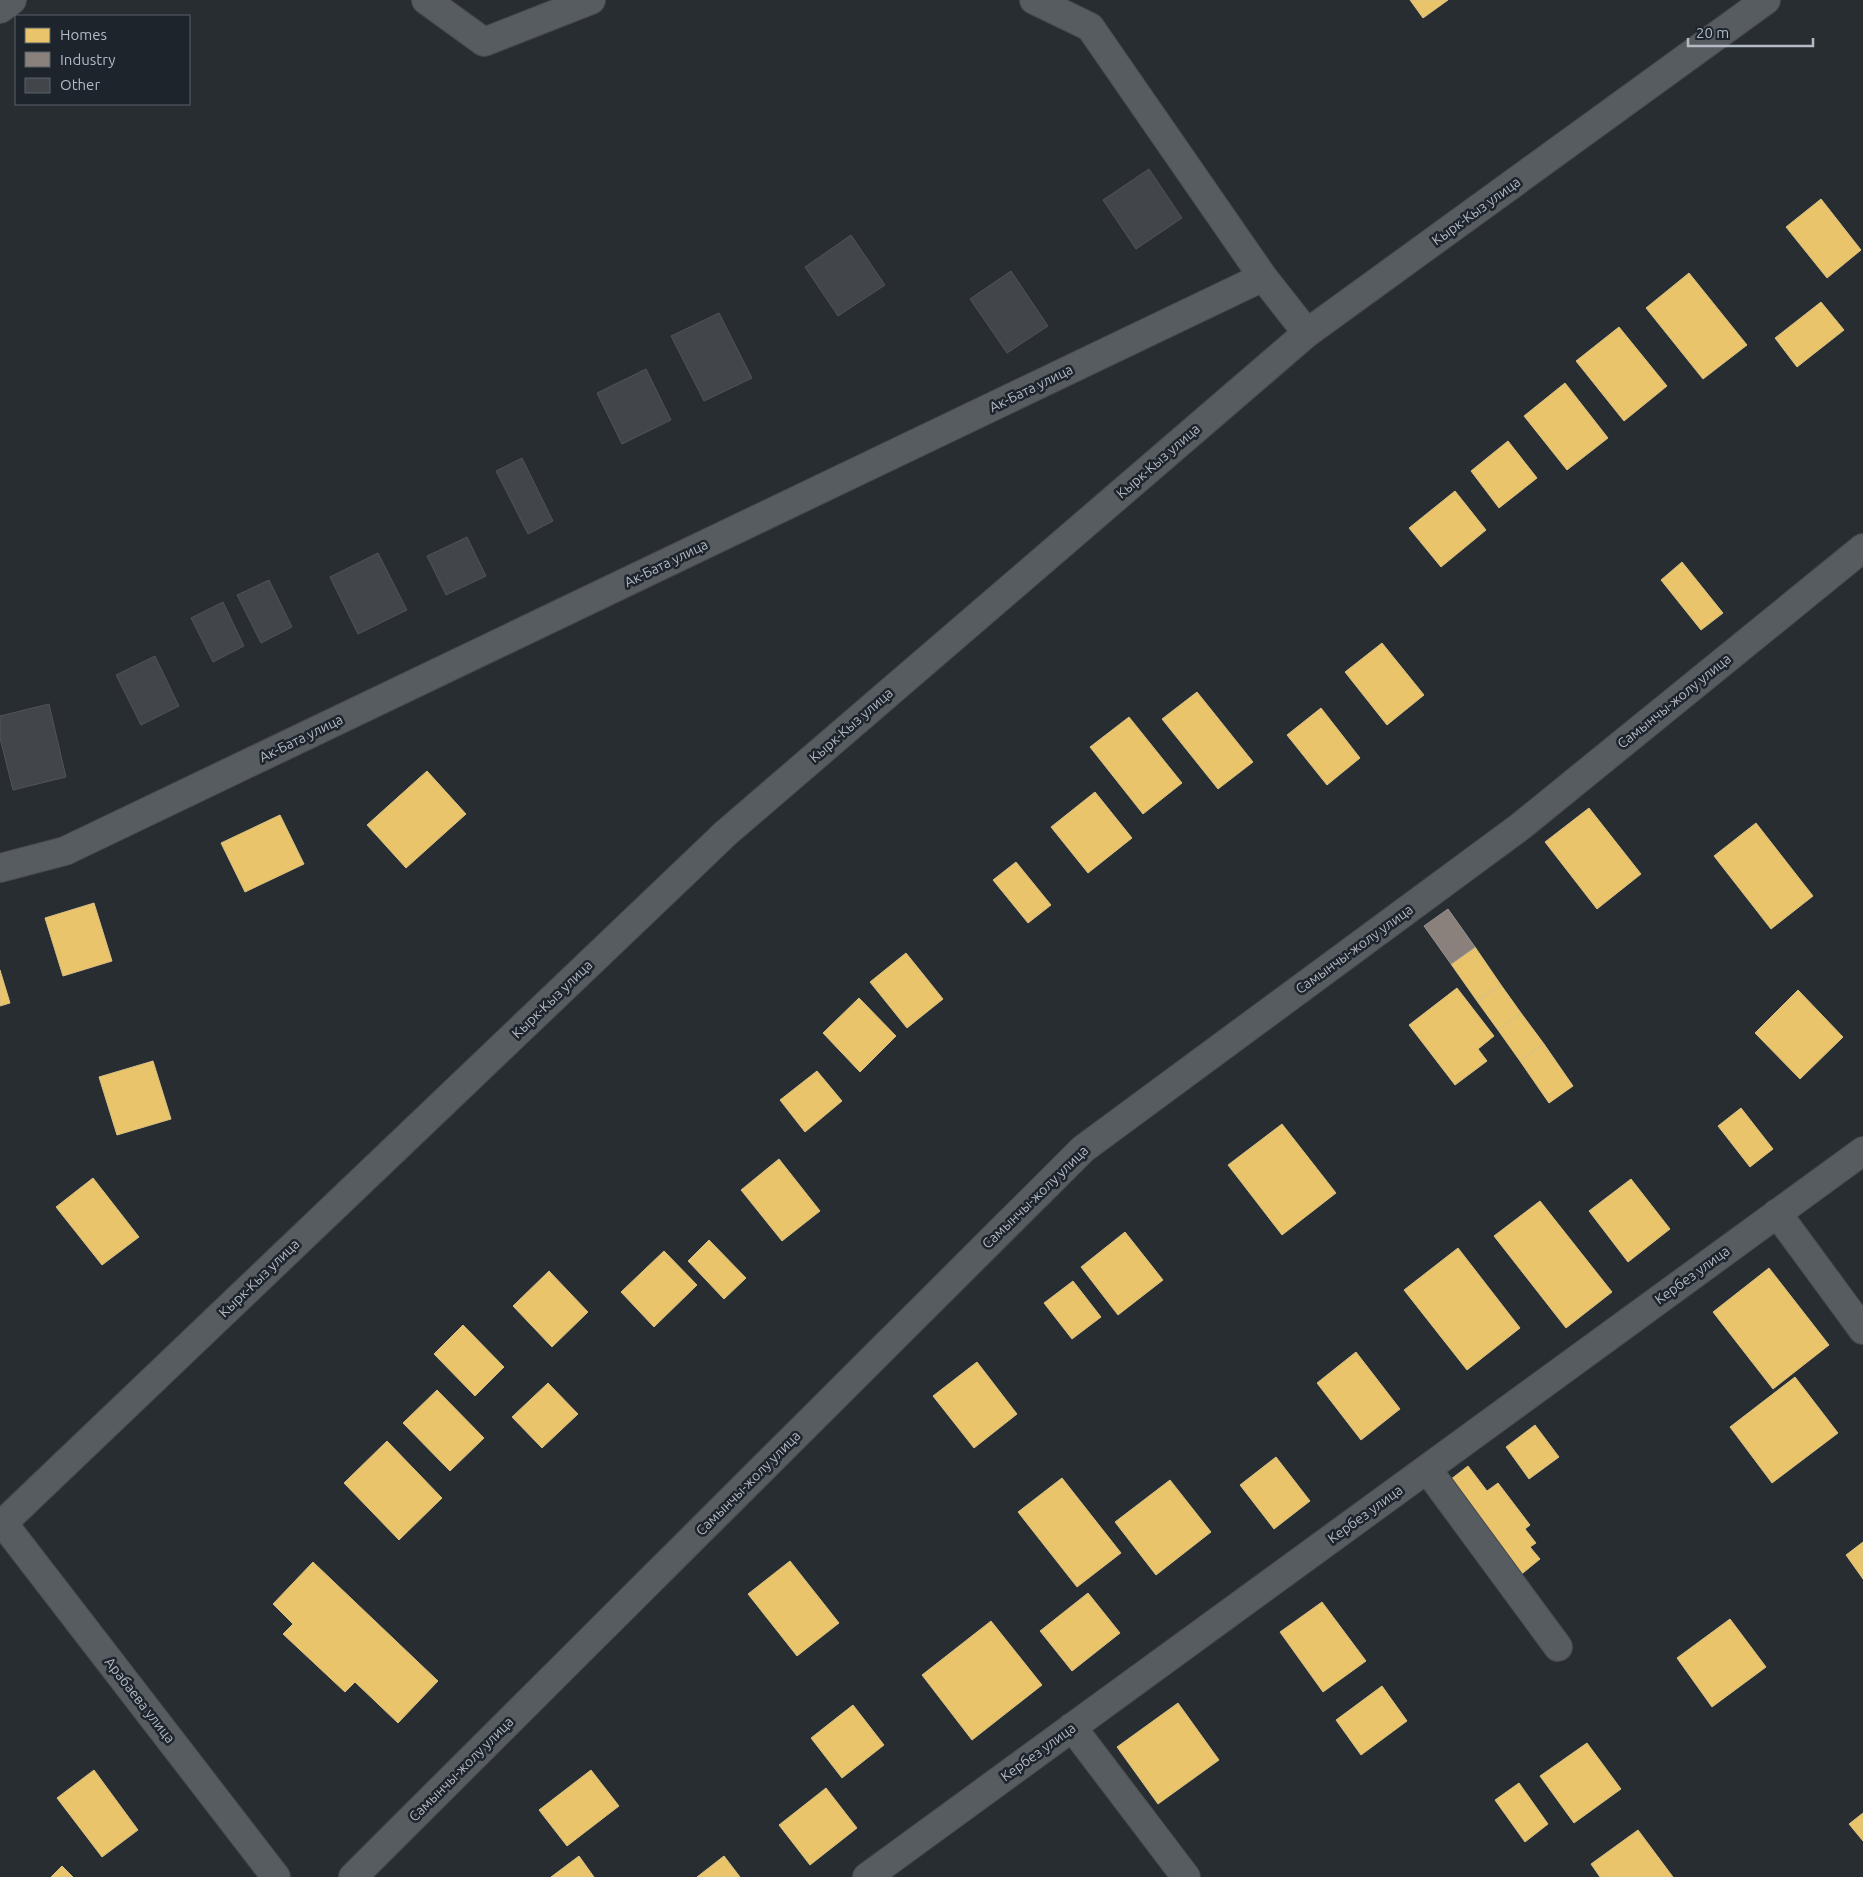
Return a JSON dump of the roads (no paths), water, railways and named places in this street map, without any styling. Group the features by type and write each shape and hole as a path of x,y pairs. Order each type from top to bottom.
{"street":[{"path":"0,9 12,0"},
{"path":"426,0 484,42 591,0"},
{"path":"1034,0 1090,27 1262,276 1307,333"},
{"name":"Кырк-Кыз улица","path":"2,1524 726,832 1307,333 1766,0"},
{"name":"Ак-Бата улица","path":"0,868 65,851 1262,276"},
{"name":"Самынчы-жолу улица","path":"353,1877 1082,1149 1521,826 1863,548"},
{"name":"Кербез улица","path":"867,1877 1863,1151"},
{"path":"1777,1214 1863,1330"},
{"path":"1427,1469 1558,1648"},
{"name":"Арабаева улица","path":"2,1524 276,1877"},
{"path":"1072,1727 1186,1877"}]}
